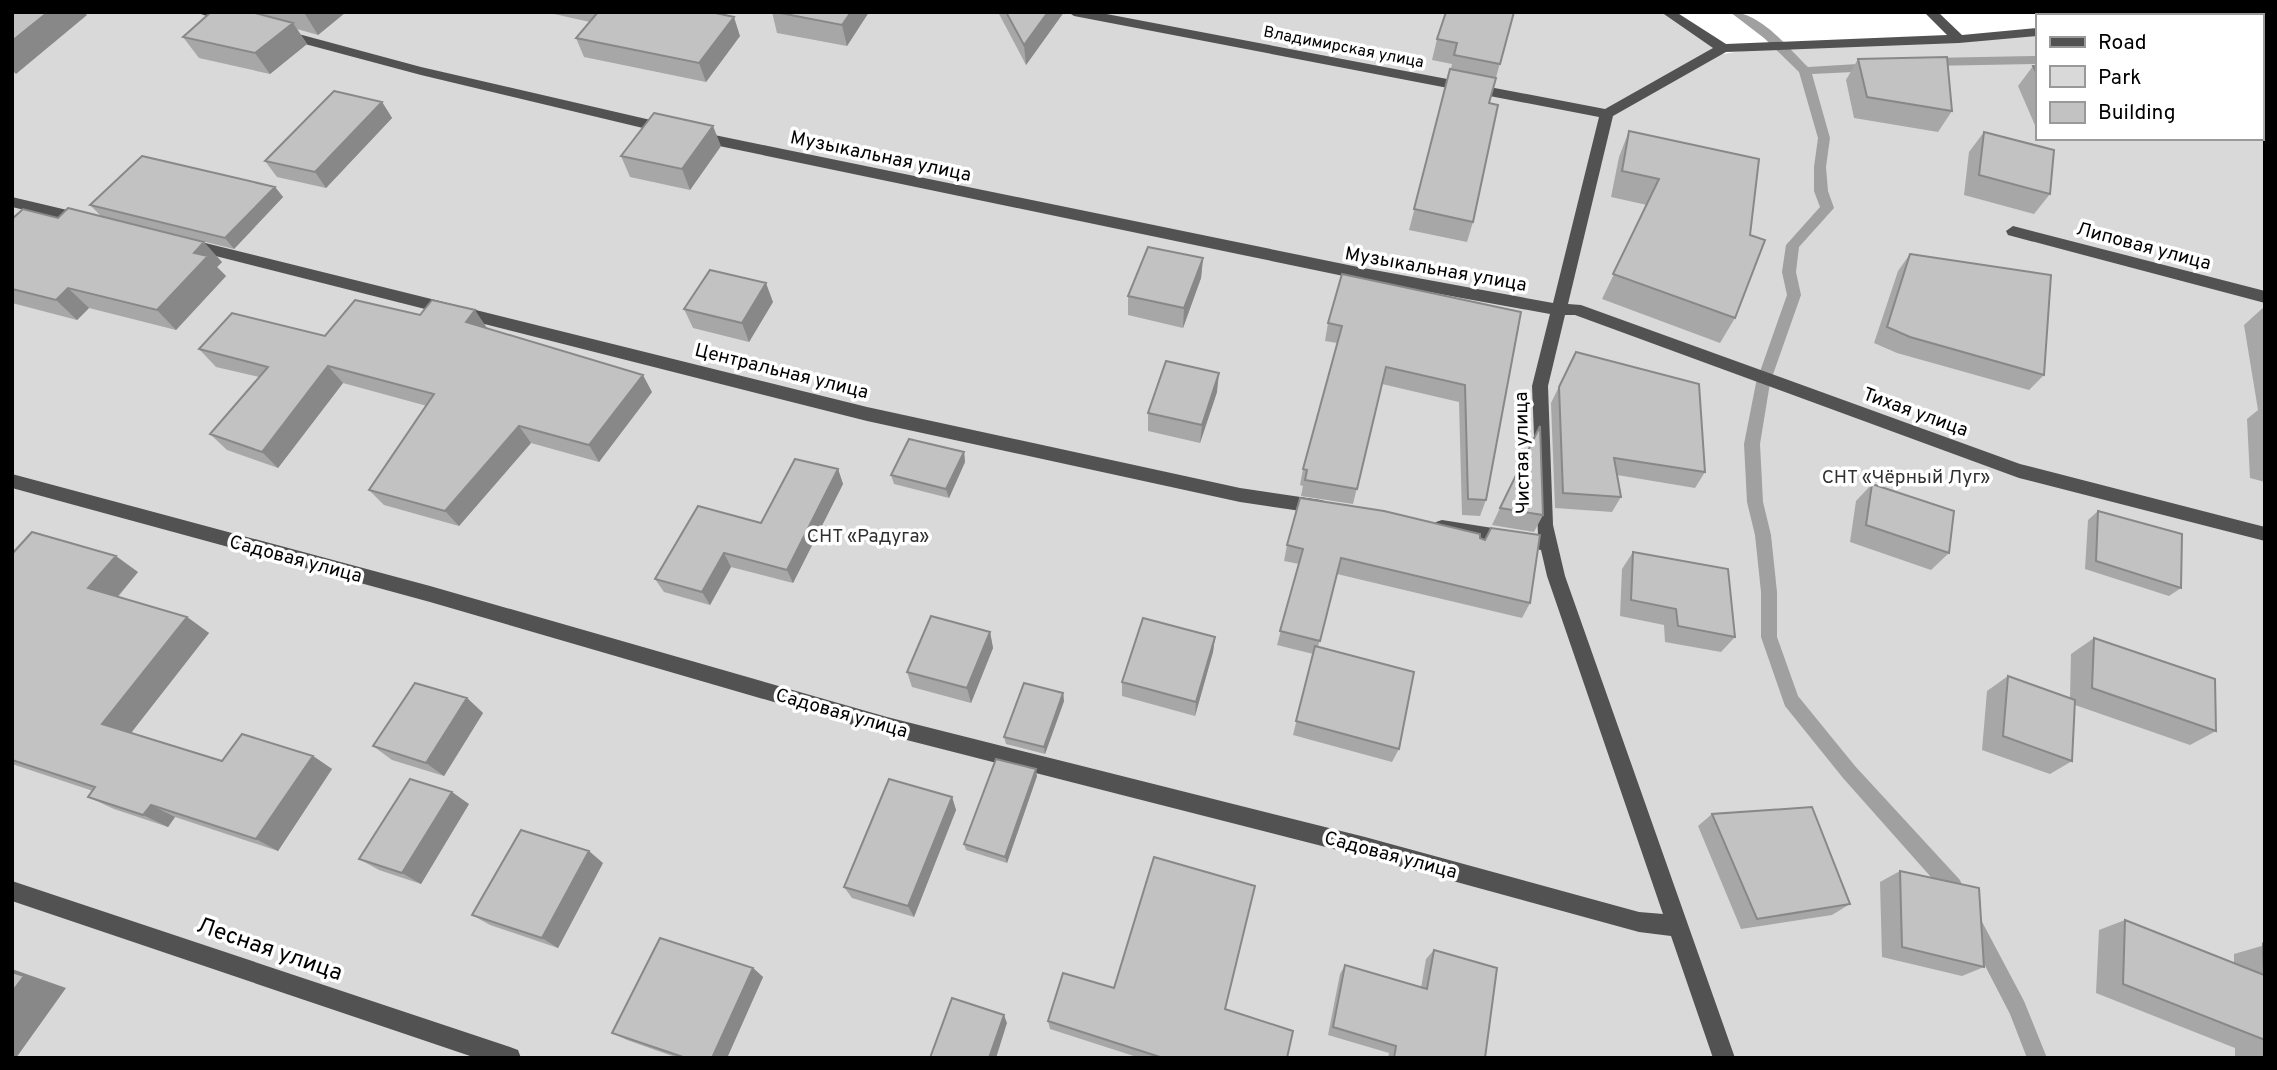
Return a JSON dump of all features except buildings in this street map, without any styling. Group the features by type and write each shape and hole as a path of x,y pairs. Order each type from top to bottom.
{"street":[{"path":"201,12 240,23"},
{"name":"Владимирская улица","path":"1074,12 1607,114"},
{"path":"1667,12 1723,48"},
{"path":"1930,12 1959,39"},
{"name":"Музыкальная улица","path":"266,29 421,71 695,136 1358,274 1558,310"},
{"path":"1607,114 1723,48 1921,41 2036,32"},
{"name":"Чистая улица","path":"1607,114 1540,386 1544,525 1556,576 1724,1058"},
{"path":"12,202 101,223"},
{"name":"Липовая улица","path":"2013,231 2265,297"},
{"name":"Центральная улица","path":"179,242 867,414 1240,495 1334,510"},
{"name":"Тихая улица","path":"1558,310 1576,309 2019,471 2265,534"},
{"name":"Садовая улица","path":"12,481 430,594 887,726 1365,847 1639,922 1676,926"},
{"path":"1429,524 1550,544"},
{"name":"Лесная улица","path":"12,891 510,1058"}],"green space":[{"name":"СНТ «Радуга»","path":"12,12 1667,12 1723,48 1711,56 1759,48 2036,31 2036,140 2263,140 2263,48 2265,49 2265,1058 12,1058"}],"waterway":[{"path":"1736,12 1768,35 1805,71"},
{"path":"1928,62 2036,60"},
{"path":"1805,71 1874,67"},
{"path":"1805,71 1824,138 1820,167 1821,191 1827,208 1793,245 1789,272 1794,295 1763,383 1752,444 1755,502 1763,535 1769,592 1769,637 1791,700 1849,772 1953,887 1959,899"},
{"path":"1973,925 2017,1008 2037,1058"}],"park label":[{"name":"СНТ «Чёрный Луг»","path":"1906,476"}]}
